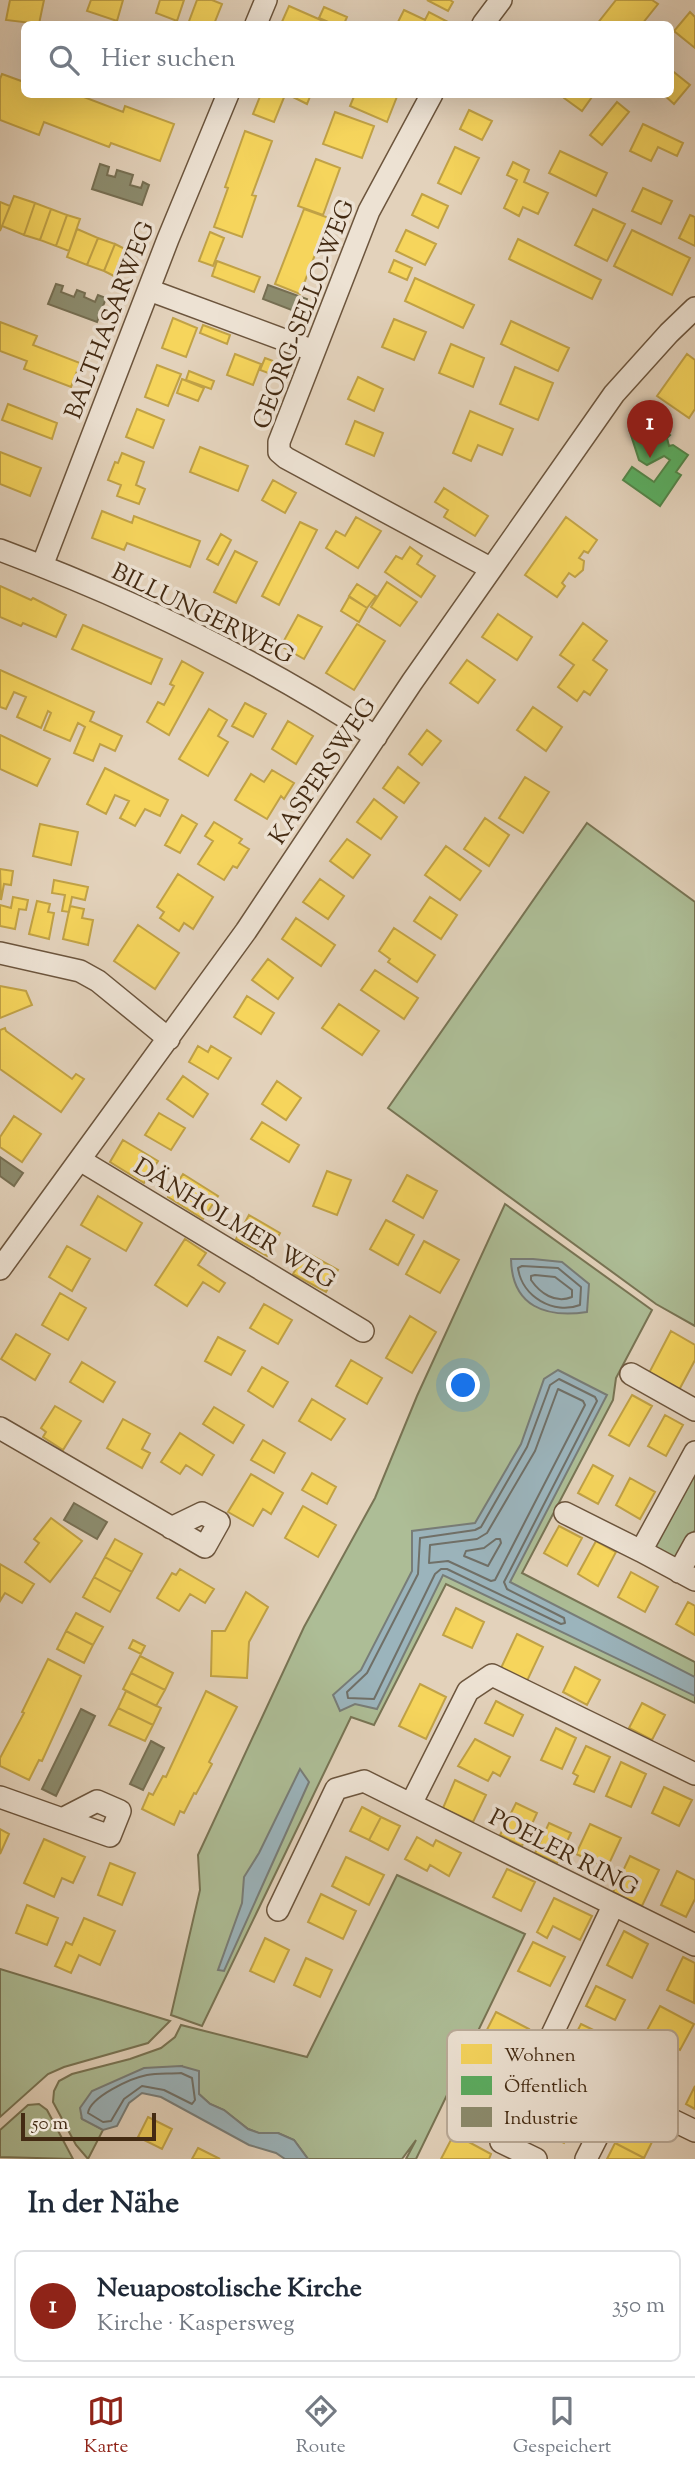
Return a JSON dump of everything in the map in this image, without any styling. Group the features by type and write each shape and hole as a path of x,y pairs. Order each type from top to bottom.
{"street":[{"path":"257,21 266,0"},
{"path":"485,21 501,0"},
{"name":"BALTHASARWEG","path":"43,566 168,239 226,98"},
{"name":"GEORG-SELLO-WEG","path":"430,98 369,211 279,442 279,452 491,568"},
{"path":"149,290 314,351"},
{"name":"KASPERSWEG","path":"0,1269 246,931 491,568 614,394 695,308"},
{"name":"BILLUNGERWEG","path":"0,550 43,566 180,627 253,664 376,737"},
{"path":"0,953 80,971 98,981 169,1039"},
{"name":"DÄNHOLMER WEG","path":"80,1160 363,1331"},
{"path":"631,1374 695,1410"},
{"path":"0,1428 171,1528"},
{"path":"641,1551 695,1452"},
{"path":"565,1513 687,1576 695,1543"},
{"path":"411,1804 468,1691 492,1675 695,1774"},
{"name":"POELER RING","path":"278,1910 336,1790 364,1781 695,1945"},
{"path":"0,1797 62,1819"},
{"path":"554,2030 613,1906"},
{"path":"678,2123 695,2131"},
{"path":"500,2142 536,2159"},
{"path":"586,2159 595,2142"}],"green space":[{"path":"587,823 695,902 695,1326 656,1304 388,1108"},
{"path":"505,1204 652,1310 616,1378 613,1400 522,1573 695,1662 695,1703 446,1584 374,1725 351,1717 202,2026 171,2015 200,1890 198,1855 304,1627 375,1498 417,1396"},
{"path":"695,1472 695,1530 678,1562 658,1552 654,1546"},
{"path":"397,1875 525,1934 478,2030 447,2030 447,2095 416,2159 406,2159 416,2140 402,2159 308,2159 294,2140 278,2133 258,2133 248,2129 224,2110 210,2104 199,2094 182,2066 82,2118 103,2130 88,2159 76,2145 53,2102 59,2081 72,2074 161,2048 175,2037 181,2025 307,2057"},
{"path":"0,1969 170,2021 148,2043 48,2074 0,2117"},
{"path":"39,2104 47,2110 73,2159 0,2157 0,2130 28,2105"}],"water":[{"path":"511,1259 562,1262 589,1284 587,1312 558,1313 534,1306 518,1288"},
{"path":"558,1370 607,1395 510,1582 695,1677 695,1696 443,1575 377,1709 355,1704 340,1711 333,1695 361,1670 412,1571 412,1531 475,1523 521,1444 544,1379"},
{"path":"300,1769 309,1782 224,1971 218,1970 242,1903 244,1877 259,1853"},
{"path":"181,2066 199,2071 199,2094 210,2104 224,2110 248,2129 259,2133 278,2133 294,2140 308,2159 285,2159 276,2153 249,2145 161,2097 142,2093 129,2103 117,2126 103,2130 82,2119 80,2108 92,2091 144,2068"}],"building: Wohnen":[{"path":"10,0 44,0 40,21 6,20"},
{"path":"91,0 123,0 117,21 87,11"},
{"path":"160,0 184,0 177,21 156,13"},
{"path":"197,0 212,0 222,4 215,21 189,21"},
{"path":"427,0 450,0 453,2 448,11"},
{"path":"616,0 652,0 658,4 644,21 599,21"},
{"path":"289,6 323,21 282,21"},
{"path":"324,7 347,17 345,21 326,21 319,18"},
{"path":"404,10 425,20 429,12 446,21 398,21"},
{"path":"690,12 695,17 695,48 674,31"},
{"path":"674,72 690,85 674,104 667,98 674,98"},
{"path":"2,74 21,81 21,98 86,98 123,112 125,106 174,124 160,161 111,143 109,147 44,122 39,135 0,120"},
{"path":"259,98 284,98 274,122 253,114"},
{"path":"295,98 309,98 307,104"},
{"path":"353,98 396,98 387,122 350,106"},
{"path":"564,98 591,98 582,111"},
{"path":"617,102 629,112 602,145 590,135"},
{"path":"469,110 492,121 482,140 460,129"},
{"path":"335,112 374,126 362,158 323,144"},
{"path":"643,124 683,143 677,156 658,147 651,161 630,151"},
{"path":"245,131 272,141 252,195 256,196 242,237 214,227"},
{"path":"455,147 479,158 461,194 438,183"},
{"path":"560,151 607,173 596,196 549,173"},
{"path":"316,159 340,168 323,215 298,206"},
{"path":"513,162 529,170 524,182 548,193 538,214 523,207 519,216 504,208 517,180 507,175"},
{"path":"643,188 672,201 661,224 632,211"},
{"path":"422,194 448,206 438,228 412,215"},
{"path":"14,196 35,203 24,235 2,226"},
{"path":"0,202 10,206 0,231"},
{"path":"35,203 51,209 40,240 24,235"},
{"path":"51,209 67,215 56,246 40,240"},
{"path":"304,209 329,218 300,294 275,284"},
{"path":"593,209 625,224 607,261 575,245"},
{"path":"67,215 80,219 69,251 56,246"},
{"path":"690,215 695,217 695,246 679,238"},
{"path":"77,229 98,238 87,265 67,257"},
{"path":"406,230 436,244 425,265 396,251"},
{"path":"632,230 690,258 672,295 614,266"},
{"path":"210,232 224,238 213,266 199,261"},
{"path":"98,238 115,244 104,271 87,265"},
{"path":"518,239 601,280 592,299 509,259"},
{"path":"115,244 125,249 114,276 104,271"},
{"path":"394,260 412,268 407,280 389,272"},
{"path":"217,261 260,277 254,292 212,276"},
{"path":"415,278 474,305 463,328 405,301"},
{"path":"173,318 197,328 186,357 162,348"},
{"path":"394,319 426,332 414,360 382,347"},
{"path":"511,321 569,348 558,371 501,344"},
{"path":"0,322 37,336 33,345 80,363 71,387 24,369 27,361 0,351"},
{"path":"203,325 230,335 227,344 200,333"},
{"path":"451,344 484,358 473,387 439,373"},
{"path":"235,354 261,364 253,385 227,375"},
{"path":"687,354 695,360 695,409 689,418 657,396"},
{"path":"265,358 276,362 271,374 260,370"},
{"path":"157,365 181,374 168,406 145,397"},
{"path":"515,367 553,383 538,420 500,404"},
{"path":"189,371 214,381 211,389 186,380"},
{"path":"358,377 383,389 374,411 348,399"},
{"path":"182,379 204,388 198,401 177,393"},
{"path":"8,404 57,423 52,439 2,420"},
{"path":"137,409 164,420 153,448 126,437"},
{"path":"470,411 513,429 502,455 478,445 471,461 453,453"},
{"path":"355,421 383,433 374,456 346,444"},
{"path":"200,447 248,466 238,491 190,472"},
{"path":"0,452 41,468 30,496 0,484"},
{"path":"122,453 144,462 136,485 145,489 139,504 117,496 121,485 108,480"},
{"path":"273,480 296,493 285,513 262,500"},
{"path":"444,488 488,516 475,536 444,517 448,510 435,502"},
{"path":"102,511 132,523 134,516 200,541 190,567 127,543 124,550 92,538"},
{"path":"356,517 381,531 358,568 326,548 336,531 345,536"},
{"path":"566,517 597,540 588,553 584,551 579,558 584,561 583,570 575,577 569,573 562,583 565,586 557,597 525,575"},
{"path":"300,522 317,530 279,605 262,596"},
{"path":"221,534 231,540 218,565 207,559"},
{"path":"410,547 422,556 417,564 435,576 421,597 385,572 396,556 402,559"},
{"path":"235,551 257,562 236,603 214,592"},
{"path":"387,582 417,602 400,626 371,607"},
{"path":"357,584 376,596 367,608 349,596"},
{"path":"0,586 31,600 33,598 66,615 56,637 0,617"},
{"path":"349,597 367,608 359,622 341,611"},
{"path":"498,614 532,637 517,660 482,637"},
{"path":"298,615 322,627 304,659 281,646"},
{"path":"583,623 607,641 593,660 607,670 590,695 584,691 577,701 558,687 574,665 560,655"},
{"path":"357,624 385,641 354,690 326,673"},
{"path":"83,625 162,659 151,684 72,649"},
{"path":"467,660 495,680 478,703 450,683"},
{"path":"182,661 203,673 169,735 147,722 158,702 164,705 174,686 170,684"},
{"path":"0,670 94,712 90,721 122,736 115,751 100,744 93,761 74,753 85,727 78,723 70,741 44,730 51,713 48,711 41,728 17,717 26,697 14,692 6,709 0,707"},
{"path":"245,703 266,714 253,737 232,726"},
{"path":"533,707 562,727 546,751 517,730"},
{"path":"209,709 227,720 218,736 228,742 208,776 179,759"},
{"path":"288,721 313,736 296,764 272,749"},
{"path":"427,730 441,741 422,765 409,754"},
{"path":"0,735 50,759 37,786 0,769"},
{"path":"398,767 419,783 404,803 383,788"},
{"path":"105,768 168,800 160,816 145,809 135,826 120,818 129,801 115,795 106,814 87,804"},
{"path":"272,770 294,783 284,799 281,796 267,819 235,800 251,774 264,782"},
{"path":"525,777 549,792 523,833 499,818"},
{"path":"374,799 397,817 381,839 357,822"},
{"path":"182,815 197,824 180,853 165,845"},
{"path":"485,818 509,835 489,866 464,849"},
{"path":"214,822 242,839 239,843 249,849 237,868 233,866 224,880 198,864 213,841 205,836"},
{"path":"40,824 78,832 71,865 33,856"},
{"path":"347,839 370,855 353,878 330,861"},
{"path":"446,846 481,871 460,900 425,875"},
{"path":"0,869 13,871 11,885 4,884 1,900"},
{"path":"178,874 213,897 193,929 184,923 179,931 160,918 164,912 157,907"},
{"path":"320,879 344,896 328,919 303,902"},
{"path":"54,880 88,887 85,900 72,897 69,912 62,911 65,895 52,893"},
{"path":"13,897 28,900 26,910 19,909 15,929 0,926 0,905 11,908"},
{"path":"430,897 457,915 441,939 414,921"},
{"path":"37,901 50,904 48,912 54,913 49,939 29,934"},
{"path":"70,906 84,909 82,918 93,920 88,945 63,939"},
{"path":"296,918 335,945 321,966 282,939"},
{"path":"138,925 179,953 155,989 114,961"},
{"path":"394,928 435,955 417,982 388,962 390,959 379,951"},
{"path":"268,959 293,978 278,999 252,980"},
{"path":"375,970 418,998 404,1019 361,990"},
{"path":"0,986 26,991 32,1005 0,1018"},
{"path":"247,996 274,1013 261,1034 234,1017"},
{"path":"339,1004 379,1031 362,1055 322,1028"},
{"path":"5,1028 72,1079 76,1074 84,1079 61,1112 0,1069 0,1030"},
{"path":"198,1046 208,1052 211,1046 231,1058 218,1079 189,1062"},
{"path":"183,1076 208,1094 193,1117 167,1099"},
{"path":"277,1081 301,1098 286,1120 262,1104"},
{"path":"159,1113 185,1128 171,1150 145,1135"},
{"path":"14,1116 41,1134 22,1162 0,1147 0,1137"},
{"path":"262,1122 299,1145 289,1162 251,1139"},
{"path":"123,1140 158,1161 144,1183 110,1162"},
{"path":"327,1171 351,1180 337,1215 313,1206"},
{"path":"183,1174 218,1196 203,1219 168,1197"},
{"path":"407,1175 437,1191 423,1218 393,1201"},
{"path":"98,1196 142,1223 126,1251 81,1225"},
{"path":"249,1215 280,1233 267,1256 236,1239"},
{"path":"386,1220 414,1235 398,1265 370,1249"},
{"path":"185,1239 206,1253 198,1265 225,1283 219,1292 203,1282 187,1306 155,1285"},
{"path":"424,1241 459,1260 440,1293 406,1274"},
{"path":"67,1246 90,1259 72,1291 49,1277"},
{"path":"306,1252 338,1270 326,1292 293,1274"},
{"path":"60,1293 86,1308 68,1340 42,1325"},
{"path":"264,1304 292,1320 278,1344 250,1328"},
{"path":"410,1316 436,1332 412,1373 386,1358"},
{"path":"671,1331 695,1345 695,1360 679,1390 649,1373"},
{"path":"16,1334 50,1354 35,1380 1,1359"},
{"path":"218,1337 245,1351 231,1375 205,1361"},
{"path":"351,1360 382,1378 367,1404 336,1386"},
{"path":"82,1362 115,1382 103,1402 70,1382"},
{"path":"262,1367 288,1382 273,1407 248,1391"},
{"path":"632,1395 652,1406 629,1446 609,1435"},
{"path":"312,1399 345,1419 331,1440 299,1421"},
{"path":"55,1406 81,1421 63,1450 43,1437 46,1432 41,1428"},
{"path":"214,1407 244,1425 233,1443 203,1424"},
{"path":"665,1415 683,1425 666,1456 648,1446"},
{"path":"123,1419 150,1434 142,1449 150,1453 142,1468 107,1448"},
{"path":"180,1433 214,1455 202,1475 186,1465 180,1474 161,1462"},
{"path":"263,1440 285,1453 274,1473 251,1460"},
{"path":"593,1465 613,1476 598,1504 578,1493"},
{"path":"312,1473 336,1487 327,1504 302,1490"},
{"path":"251,1474 283,1493 271,1514 263,1509 253,1526 228,1512"},
{"path":"630,1478 655,1492 640,1519 616,1505"},
{"path":"303,1506 336,1525 318,1557 285,1538"},
{"path":"51,1518 82,1541 50,1582 25,1562 39,1543 34,1539"},
{"path":"559,1526 582,1538 567,1566 544,1553"},
{"path":"115,1539 142,1554 132,1572 105,1557"},
{"path":"596,1541 616,1552 598,1586 578,1574"},
{"path":"105,1557 132,1572 121,1592 94,1577"},
{"path":"0,1564 34,1584 22,1603 5,1593 0,1601"},
{"path":"180,1569 214,1589 205,1603 190,1594 179,1611 157,1598 172,1573 176,1575"},
{"path":"631,1572 658,1587 645,1612 618,1597"},
{"path":"94,1577 121,1592 110,1612 83,1597"},
{"path":"246,1592 268,1607 249,1642 247,1678 211,1676 212,1631 225,1631"},
{"path":"688,1602 695,1606 695,1635 676,1624"},
{"path":"456,1608 484,1622 472,1648 443,1635"},
{"path":"76,1613 103,1627 93,1645 66,1631"},
{"path":"66,1631 93,1645 84,1663 57,1649"},
{"path":"517,1634 543,1647 527,1681 501,1668"},
{"path":"133,1640 145,1646 141,1654 129,1648"},
{"path":"140,1656 173,1673 165,1690 131,1673"},
{"path":"48,1659 81,1676 42,1761 39,1760 29,1780 0,1766 0,1758"},
{"path":"575,1667 600,1680 587,1705 563,1692"},
{"path":"131,1673 165,1690 156,1706 123,1689"},
{"path":"420,1684 446,1697 426,1739 399,1726"},
{"path":"126,1691 161,1708 153,1725 118,1708"},
{"path":"206,1691 237,1707 196,1794 194,1793 184,1813 180,1811 174,1825 142,1809 149,1793 153,1795 163,1776 166,1777"},
{"path":"496,1701 523,1715 513,1736 485,1723"},
{"path":"642,1703 665,1715 652,1740 629,1728"},
{"path":"118,1708 153,1725 145,1741 109,1725"},
{"path":"556,1728 576,1738 562,1769 541,1760"},
{"path":"475,1739 510,1757 500,1776 493,1772 488,1781 458,1766"},
{"path":"586,1746 610,1757 594,1792 574,1784 578,1776 573,1773"},
{"path":"621,1762 646,1774 631,1807 606,1796"},
{"path":"455,1780 486,1795 473,1822 443,1808"},
{"path":"664,1787 692,1800 679,1826 652,1813"},
{"path":"516,1803 537,1813 522,1846 500,1835"},
{"path":"362,1807 381,1817 369,1840 350,1831"},
{"path":"381,1817 400,1826 388,1850 369,1840"},
{"path":"549,1823 571,1833 557,1863 535,1853"},
{"path":"590,1824 621,1838 607,1868 576,1854"},
{"path":"0,1829 9,1834 0,1854"},
{"path":"417,1837 433,1846 436,1840 461,1853 449,1876 430,1865 427,1871 405,1859"},
{"path":"44,1839 85,1857 73,1883 62,1878 54,1897 24,1883"},
{"path":"630,1856 659,1870 642,1906 613,1892"},
{"path":"346,1857 384,1875 369,1905 332,1886"},
{"path":"110,1863 135,1873 122,1905 98,1895"},
{"path":"507,1869 535,1882 521,1911 493,1897"},
{"path":"677,1871 695,1880 695,1899 686,1917 661,1905"},
{"path":"321,1894 356,1911 343,1939 308,1922"},
{"path":"554,1898 592,1916 580,1940 553,1926 547,1938 537,1932"},
{"path":"27,1905 58,1918 47,1945 16,1933"},
{"path":"84,1918 115,1931 100,1965 79,1955 71,1973 55,1966 66,1942 72,1945"},
{"path":"624,1931 648,1944 632,1978 607,1965"},
{"path":"265,1938 289,1950 274,1982 250,1971"},
{"path":"533,1942 565,1957 550,1986 518,1971"},
{"path":"683,1957 695,1963 694,2003 667,1990"},
{"path":"306,1958 332,1970 320,1997 294,1985"},
{"path":"596,1986 625,2000 615,2020 586,2006"},
{"path":"660,2006 694,2024 680,2050 678,2030 647,2030"},
{"path":"496,2012 529,2029 529,2030 487,2030"},
{"path":"581,2024 594,2030 578,2030"},
{"path":"695,2086 695,2109 686,2104"},
{"path":"148,2117 172,2129 162,2149 138,2137"},
{"path":"450,2142 469,2142 491,2154 489,2159 441,2159"},
{"path":"616,2142 652,2142 644,2158"},
{"path":"615,2143 644,2158 607,2159"},
{"path":"198,2148 220,2159 192,2159"}],"building: Öffentlich":[{"path":"641,413 670,435 667,438 669,446 673,445 688,455 676,472 681,475 660,506 623,480 632,467 654,482 670,460 664,456 647,465 639,460 629,429"}],"building: Industrie":[{"path":"100,164 109,167 107,175 115,177 117,170 133,175 130,185 141,188 143,182 149,185 142,205 92,189"},
{"path":"56,284 63,286 61,292 74,297 77,290 95,302 98,295 106,298 97,322 48,304"},
{"path":"268,285 307,299 302,314 263,299"},
{"path":"0,1157 23,1173 14,1186 0,1176"},
{"path":"74,1503 107,1522 97,1539 64,1520"},
{"path":"81,1709 95,1716 56,1796 42,1789"},
{"path":"151,1741 164,1748 143,1790 130,1784"}],"place":[{"name":"Neuapostolische Kirche","path":"650,458"}]}
